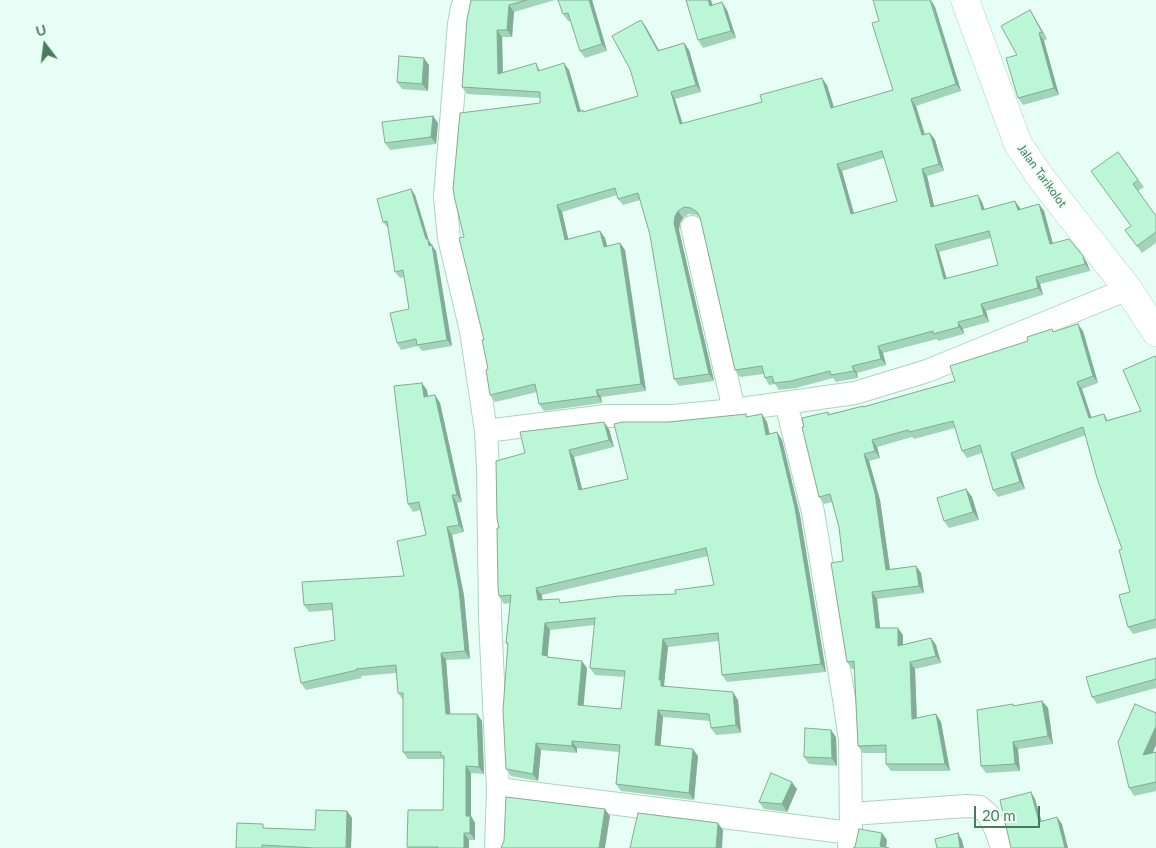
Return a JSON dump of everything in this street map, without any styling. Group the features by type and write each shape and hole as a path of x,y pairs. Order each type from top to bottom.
{"street":[{"path":"465,0 459,24 445,197 449,238 471,331 486,431 490,618 498,790 496,848"},
{"name":"Jalan Tarikolot","path":"965,0 1018,144 1041,178 1128,289 1156,332"},
{"path":"692,227 734,410"},
{"path":"486,431 606,416 673,416 734,410 855,392 927,371 1128,289"},
{"path":"786,403 813,512 844,699 850,740 850,831"},
{"path":"498,790 850,831 967,806 980,807 988,814 1002,848"}],"building":[{"path":"471,0 527,0 509,5 507,30 497,30 498,74 536,63 538,71 564,63 578,112 638,96 630,69 612,36 641,20 658,51 684,43 696,85 671,92 680,124 762,102 760,95 822,78 831,108 893,90 872,23 879,21 873,0 930,0 956,84 911,99 922,135 930,133 939,164 922,169 931,207 978,195 982,210 1015,201 1018,210 1039,204 1050,244 1069,239 1083,256 1085,264 1036,277 1038,288 981,304 984,315 958,322 959,327 933,334 933,331 878,346 881,359 852,366 854,371 831,375 830,371 791,381 774,383 772,376 765,378 762,366 735,370 700,217 691,208 684,207 678,211 674,223 709,374 674,379 650,235 638,193 618,199 615,188 557,205 565,240 600,231 604,247 620,243 641,384 596,390 598,396 539,404 535,384 490,395 486,370 488,369 482,340 484,340 459,238 464,237 453,189 460,113 540,103 540,92 462,87 467,19","holes":["882,151 897,201 851,214 837,164","989,231 998,265 944,279 935,245"]},
{"path":"558,0 589,0 602,44 580,51 568,13 563,14"},
{"path":"686,0 708,0 710,6 722,2 731,31 698,40"},
{"path":"1030,10 1042,32 1039,33 1054,88 1018,98 1006,58 1017,55 1001,26"},
{"path":"399,56 424,58 422,84 397,82"},
{"path":"433,116 431,137 385,143 382,122"},
{"path":"1118,152 1138,180 1133,184 1156,216 1156,232 1137,246 1125,230 1131,226 1091,171"},
{"path":"411,189 426,239 428,239 429,246 432,245 447,340 417,345 416,339 397,343 390,313 409,309 403,270 395,272 387,221 383,222 377,199"},
{"path":"1078,324 1093,376 1077,382 1089,418 1104,414 1106,421 1141,411 1123,370 1155,356 1156,358 1156,619 1128,627 1119,595 1130,592 1119,550 1122,549 1097,478 1083,427 1011,453 1020,482 993,490 980,445 962,451 953,421 909,432 908,430 872,440 875,451 864,454 875,493 886,570 916,566 919,586 872,592 876,628 898,628 898,646 931,638 936,656 910,662 912,719 936,714 945,764 886,764 886,745 858,746 854,661 847,662 831,563 843,561 839,527 830,494 819,497 802,427 804,427 802,418 828,412 828,415 863,407 955,381 950,366 1028,341 1027,337 1052,329 1053,332"},
{"path":"422,383 424,397 435,395 457,495 452,495 459,525 447,527 459,589 465,651 441,653 446,714 477,714 479,767 466,766 466,816 470,816 470,833 464,833 464,848 407,847 408,810 443,810 444,756 441,756 441,752 403,752 403,693 398,693 396,665 356,669 301,683 294,648 335,640 332,603 304,605 302,582 404,576 397,541 426,535 419,502 408,504 394,386"},
{"path":"746,414 746,417 762,414 766,435 777,432 795,508 821,664 722,675 718,633 663,639 659,680 661,680 661,686 733,692 736,725 711,728 709,714 658,710 655,745 693,749 689,793 616,784 620,745 572,741 572,746 536,743 533,774 506,769 503,710 508,643 506,643 511,595 499,596 498,588 497,528 499,528 497,518 496,461 525,453 520,432 604,422 609,440 569,450 579,490 628,479 614,424 623,422 669,422","holes":["706,548 714,585 675,590 676,594 619,596 560,603 559,599 538,600 536,588","595,618 590,668 625,671 621,709 578,705 582,661 542,655 545,623"]},
{"path":"966,489 973,512 944,521 937,498"},
{"path":"1156,658 1156,679 1092,697 1086,677"},
{"path":"1042,701 1048,736 1013,742 1015,764 981,766 977,710"},
{"path":"1135,704 1156,713 1156,726 1143,755 1156,752 1156,782 1129,788 1118,742"},
{"path":"805,728 831,730 832,758 804,757"},
{"path":"771,773 792,782 782,804 759,802"},
{"path":"1031,792 1039,822 1057,817 1065,848 1011,848 1000,800"},
{"path":"506,797 605,809 599,848 501,848 504,841"},
{"path":"316,810 347,811 346,848 262,845 262,848 236,848 237,823 263,824 263,828 315,830"},
{"path":"638,813 718,823 716,848 630,848"},
{"path":"859,829 882,833 880,846 889,848 853,848 855,847"},
{"path":"958,833 960,848 937,848 935,839"}]}
